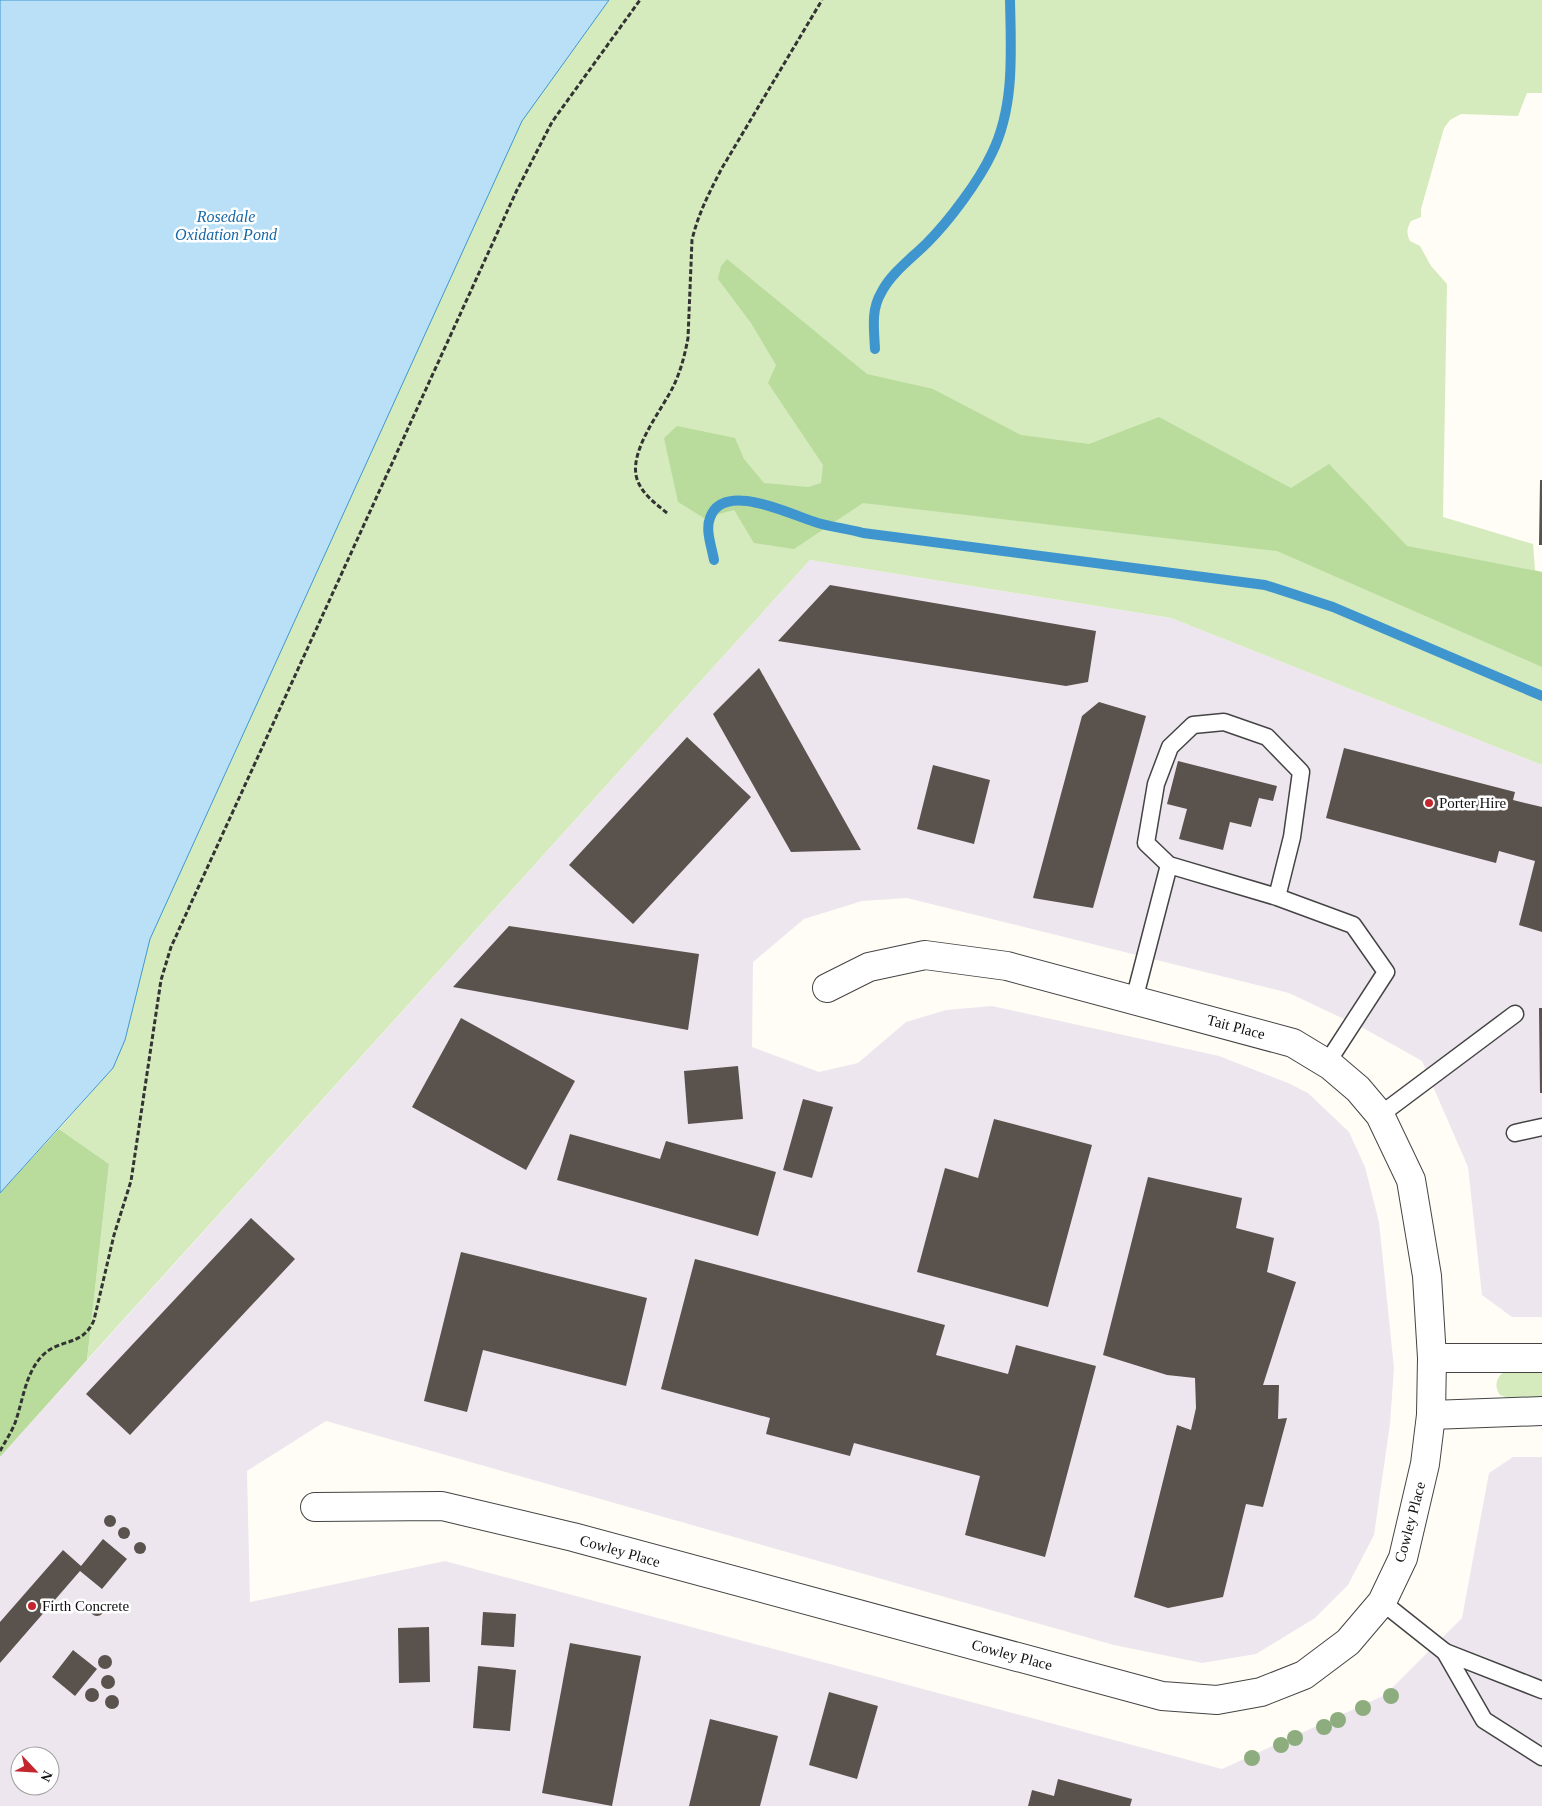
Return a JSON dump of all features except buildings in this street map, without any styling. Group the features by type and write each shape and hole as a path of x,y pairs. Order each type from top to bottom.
{"street":[{"name":"Tait Place","path":"826,988 870,967 926,955 1008,966 1293,1043 1327,1063 1358,1089 1380,1115 1411,1180 1428,1276 1432,1358"},
{"path":"1432,1358 1542,1358"},
{"name":"Cowley Place","path":"316,1507 442,1506 573,1537 1162,1696 1218,1700 1260,1692 1304,1675 1348,1642 1382,1602 1403,1558 1425,1464 1431,1415 1432,1358"},
{"path":"1431,1415 1542,1411"}],"lane":[{"path":"1278,897 1292,837 1300,772 1267,737 1224,722 1193,725 1170,747 1156,784 1146,843 1169,865 1278,897 1353,925 1386,972 1327,1063"},
{"path":"1134,1000 1169,865"},
{"path":"1380,1115 1515,1014"},
{"path":"1515,1133 1542,1127"},
{"path":"1382,1602 1445,1652 1542,1690"},
{"path":"1445,1652 1484,1720 1542,1757"}],"path":[{"path":"0,1451 14,1425 29,1377 41,1357 57,1346 74,1341 86,1334 94,1320 114,1235 131,1181 161,980 171,947 516,192 552,122 640,0"},
{"path":"667,513 648,497 641,488 635,469 642,444 674,384 685,352 688,338 692,240 696,225 708,194 722,168 822,0"}],"shaded area":[{"path":"810,560 1171,618 1542,765 1542,1317 1512,1317 1482,1295 1468,1167 1422,1061 1365,1029 1289,993 907,898 862,901 804,919 753,962 752,1047 819,1072 858,1063 906,1022 946,1010 992,1006 1219,1056 1288,1083 1308,1093 1349,1132 1365,1167 1379,1222 1394,1368 1390,1424 1374,1535 1348,1585 1315,1618 1256,1654 1202,1663 1114,1645 326,1421 247,1471 250,1602 445,1561 1222,1769 1385,1695 1462,1618 1489,1473 1513,1457 1542,1457 1542,1806 0,1806 0,1457"}],"green space":[{"path":"609,0 1542,0 1542,93 1527,93 1518,116 1461,114 1450,120 1444,128 1421,209 1421,217 1411,221 1408,235 1410,241 1420,246 1431,266 1447,284 1443,517 1533,544 1535,570 1542,572 1542,765 1171,618 810,560 87,1360 109,1164 59,1129 113,1068 125,1039 150,939 522,120"},
{"path":"727,259 867,374 933,389 1021,435 1089,444 1159,417 1291,488 1329,464 1407,546 1542,572 1542,667 1277,551 863,503 794,549 754,543 734,510 704,518 678,502 664,438 677,426 735,438 744,459 764,483 808,487 821,483 823,465 768,383 776,365 751,323 718,279 721,266"},
{"path":"59,1129 109,1164 87,1360 0,1457 0,1193"},
{"path":"1506,1370 1542,1371 1542,1399 1511,1399 1500,1395 1496,1384 1500,1375"}],"water":[{"name":"Rosedale Oxidation Pond","path":"0,0 609,0 522,121 150,939 125,1040 113,1068 0,1193"}],"waterway":[{"path":"875,349 874,313 878,299 885,286 896,272 936,234 954,212 979,176 992,153 999,135 1005,116 1010,78 1010,0"},
{"path":"714,560 709,533 710,518 717,507 729,501 743,501 759,503 818,523 863,533 1265,585 1333,607 1542,696"}],"place":[{"name":"Porter Hire","path":"1429,803"},
{"name":"Firth Concrete","path":"32,1606"}]}
